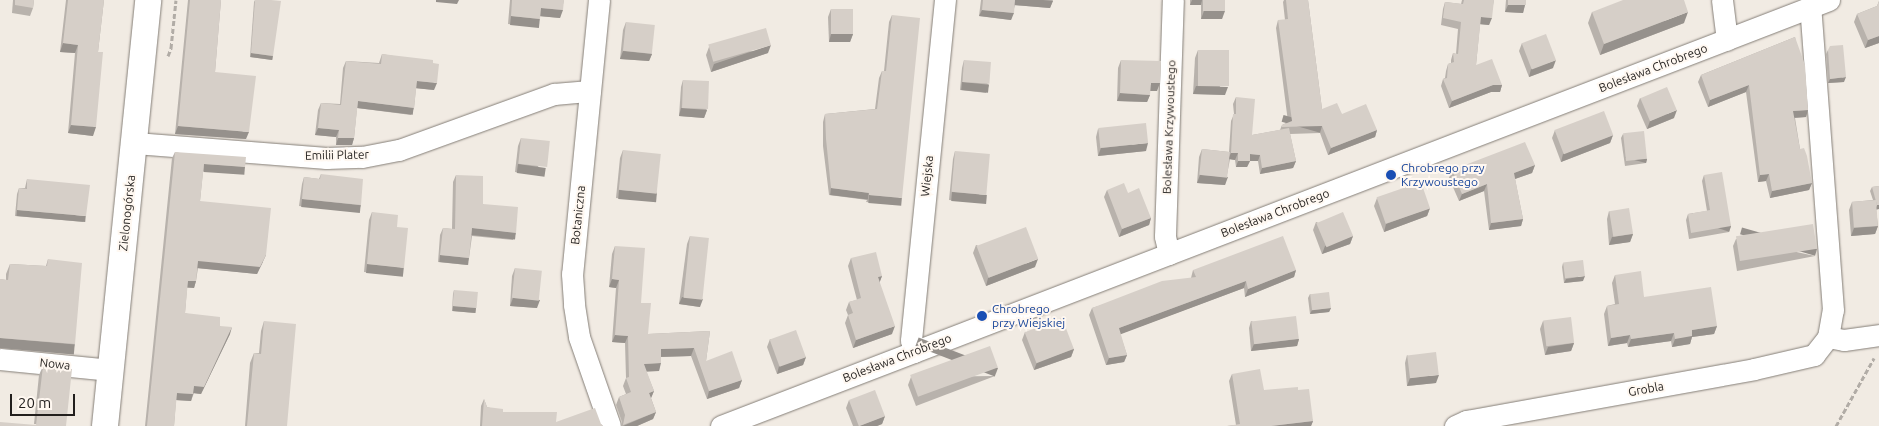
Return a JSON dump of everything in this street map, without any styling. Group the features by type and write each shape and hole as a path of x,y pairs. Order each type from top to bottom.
{"street":[{"name":"Zielonogórska","path":"105,426 148,0"},
{"name":"Botaniczna","path":"599,0 572,274 579,337 610,426"},
{"name":"Wiejska","path":"914,352 911,340 945,0"},
{"name":"Bolesława Krzywoustego","path":"1169,254 1166,236 1173,0"},
{"path":"1722,0 1727,40"},
{"name":"Bolesława Chrobrego","path":"729,425 914,352 1820,4"},
{"path":"1820,4 1833,310 1828,337 1877,345"},
{"name":"Emilii Plater","path":"134,143 326,158 362,157 399,150 554,94 590,91"},
{"name":"Grobla","path":"1455,426 1466,421 1754,369 1814,355 1828,337"},
{"name":"Nowa","path":"0,359 110,370"}],"path":[{"path":"1836,426 1877,345"}],"building":[{"path":"15,0 34,0 33,8 15,5"},
{"path":"68,0 104,0 98,52 103,52 96,127 71,125 78,45 63,43"},
{"path":"190,0 221,0 215,72 256,76 249,132 178,126"},
{"path":"255,0 281,1 273,56 251,53"},
{"path":"512,0 564,0 563,10 541,8 540,19 511,16"},
{"path":"983,0 1015,0 1014,13 982,10"},
{"path":"1203,0 1225,0 1225,11 1203,11"},
{"path":"1286,0 1308,0 1322,109 1337,103 1342,114 1366,104 1377,130 1331,148 1322,126 1282,127 1282,125 1292,121 1278,20 1288,19"},
{"path":"1464,0 1494,0 1492,18 1481,17 1476,65 1492,59 1502,85 1493,85 1452,101 1443,79 1447,78 1448,64 1454,62 1453,53 1458,54 1461,22 1443,18 1445,2 1463,4"},
{"path":"1508,0 1526,0 1526,5 1508,5"},
{"path":"1623,0 1684,0 1688,12 1604,44 1592,12"},
{"path":"1879,1 1879,36 1868,40 1857,14 1877,6"},
{"path":"831,9 853,9 853,34 831,34"},
{"path":"892,15 920,18 902,198 869,195 869,193 831,188 825,114 877,109 882,71 886,71"},
{"path":"626,22 655,25 652,54 623,51"},
{"path":"766,28 771,45 713,62 708,45"},
{"path":"1546,34 1556,60 1532,69 1522,43"},
{"path":"1795,37 1805,65 1808,110 1793,111 1800,149 1804,148 1807,156 1812,183 1772,191 1769,174 1760,175 1749,85 1710,100 1701,75"},
{"path":"1843,45 1846,77 1830,79 1828,50 1830,46"},
{"path":"1198,50 1229,50 1229,86 1198,86"},
{"path":"382,54 433,60 433,63 439,64 437,83 417,81 414,108 358,101 354,138 338,138 339,130 318,128 321,103 341,105 346,61 381,64"},
{"path":"964,60 991,62 989,84 962,82"},
{"path":"1121,60 1161,61 1160,83 1151,83 1150,95 1120,93"},
{"path":"683,80 709,81 708,109 682,108"},
{"path":"1667,87 1677,110 1650,121 1640,98"},
{"path":"1236,97 1255,99 1252,135 1289,128 1296,161 1262,168 1260,155 1250,154 1250,161 1238,161 1238,153 1231,153 1233,114 1236,114"},
{"path":"1604,111 1613,135 1564,154 1555,130"},
{"path":"1146,123 1148,143 1100,148 1098,128"},
{"path":"1644,131 1647,159 1626,161 1623,133"},
{"path":"521,138 550,141 547,167 518,164"},
{"path":"1525,142 1535,165 1514,173 1523,219 1491,223 1487,184 1462,194 1452,170"},
{"path":"1202,149 1230,152 1227,178 1199,175"},
{"path":"623,150 661,154 657,194 619,190"},
{"path":"955,151 990,154 986,195 951,192"},
{"path":"175,152 246,157 245,167 204,164 200,201 271,208 266,255 260,267 198,261 196,281 188,281 185,313 220,317 220,326 232,327 204,387 194,386 193,394 177,393 174,426 147,426"},
{"path":"1722,172 1731,226 1691,233 1688,214 1710,210 1704,175"},
{"path":"321,174 363,179 361,205 302,199 304,177 320,179"},
{"path":"456,175 483,176 483,204 518,207 516,233 472,228 469,258 440,255 443,228 455,229"},
{"path":"27,179 90,185 86,216 17,210 19,188 27,189"},
{"path":"1421,182 1430,208 1386,224 1377,197"},
{"path":"1124,183 1128,193 1139,188 1151,218 1122,229 1107,190"},
{"path":"1879,186 1879,205 1877,205 1872,187"},
{"path":"1876,200 1878,226 1854,228 1852,202"},
{"path":"1629,208 1633,234 1613,237 1609,211"},
{"path":"372,212 398,215 397,227 408,228 404,268 367,264"},
{"path":"1343,212 1353,236 1326,247 1316,223"},
{"path":"1813,224 1817,249 1740,261 1736,236"},
{"path":"1026,227 1038,259 989,278 977,246"},
{"path":"690,236 709,238 702,300 684,298"},
{"path":"1283,236 1296,270 1248,289 1246,281 1119,328 1127,355 1109,358 1092,308 1162,281 1196,277 1193,270"},
{"path":"615,246 645,248 641,303 651,303 648,334 710,331 706,361 732,351 742,380 709,391 694,348 661,349 661,363 644,364 654,391 649,393 656,412 623,425 625,415 619,397 631,392 626,378 629,377 628,336 615,335 619,280 612,279"},
{"path":"876,252 882,276 878,277 895,326 856,340 848,315 853,313 849,302 861,298 851,258"},
{"path":"48,259 82,263 75,344 0,338 0,279 8,280 10,264 47,266"},
{"path":"1583,260 1585,276 1565,278 1563,262"},
{"path":"515,268 542,271 539,301 512,298"},
{"path":"1641,271 1644,297 1711,287 1717,326 1692,330 1692,336 1675,339 1674,333 1631,339 1630,335 1611,338 1607,306 1619,304 1615,275"},
{"path":"454,290 478,292 477,308 453,306"},
{"path":"1329,292 1331,308 1312,310 1310,294"},
{"path":"1296,316 1299,339 1254,344 1251,321"},
{"path":"1571,317 1574,343 1546,346 1543,320"},
{"path":"1062,318 1074,349 1036,363 1025,332"},
{"path":"264,321 296,324 287,426 247,426 254,353 261,354"},
{"path":"796,330 806,357 780,367 770,340"},
{"path":"990,346 998,368 918,397 910,375"},
{"path":"1436,352 1439,375 1410,378 1407,356"},
{"path":"43,366 72,369 66,426 0,426 0,422 36,425"},
{"path":"1260,369 1264,390 1298,387 1298,390 1309,389 1313,421 1271,426 1227,426 1240,424 1232,374"},
{"path":"875,390 885,416 859,426 849,400"},
{"path":"484,399 487,407 503,409 503,412 557,412 556,422 595,408 603,426 482,426"}],"place":[{"name":"Chrobrego przy Krzywoustego","path":"1391,175"},
{"name":"Chrobrego przy Wiejskiej","path":"982,316"}]}
